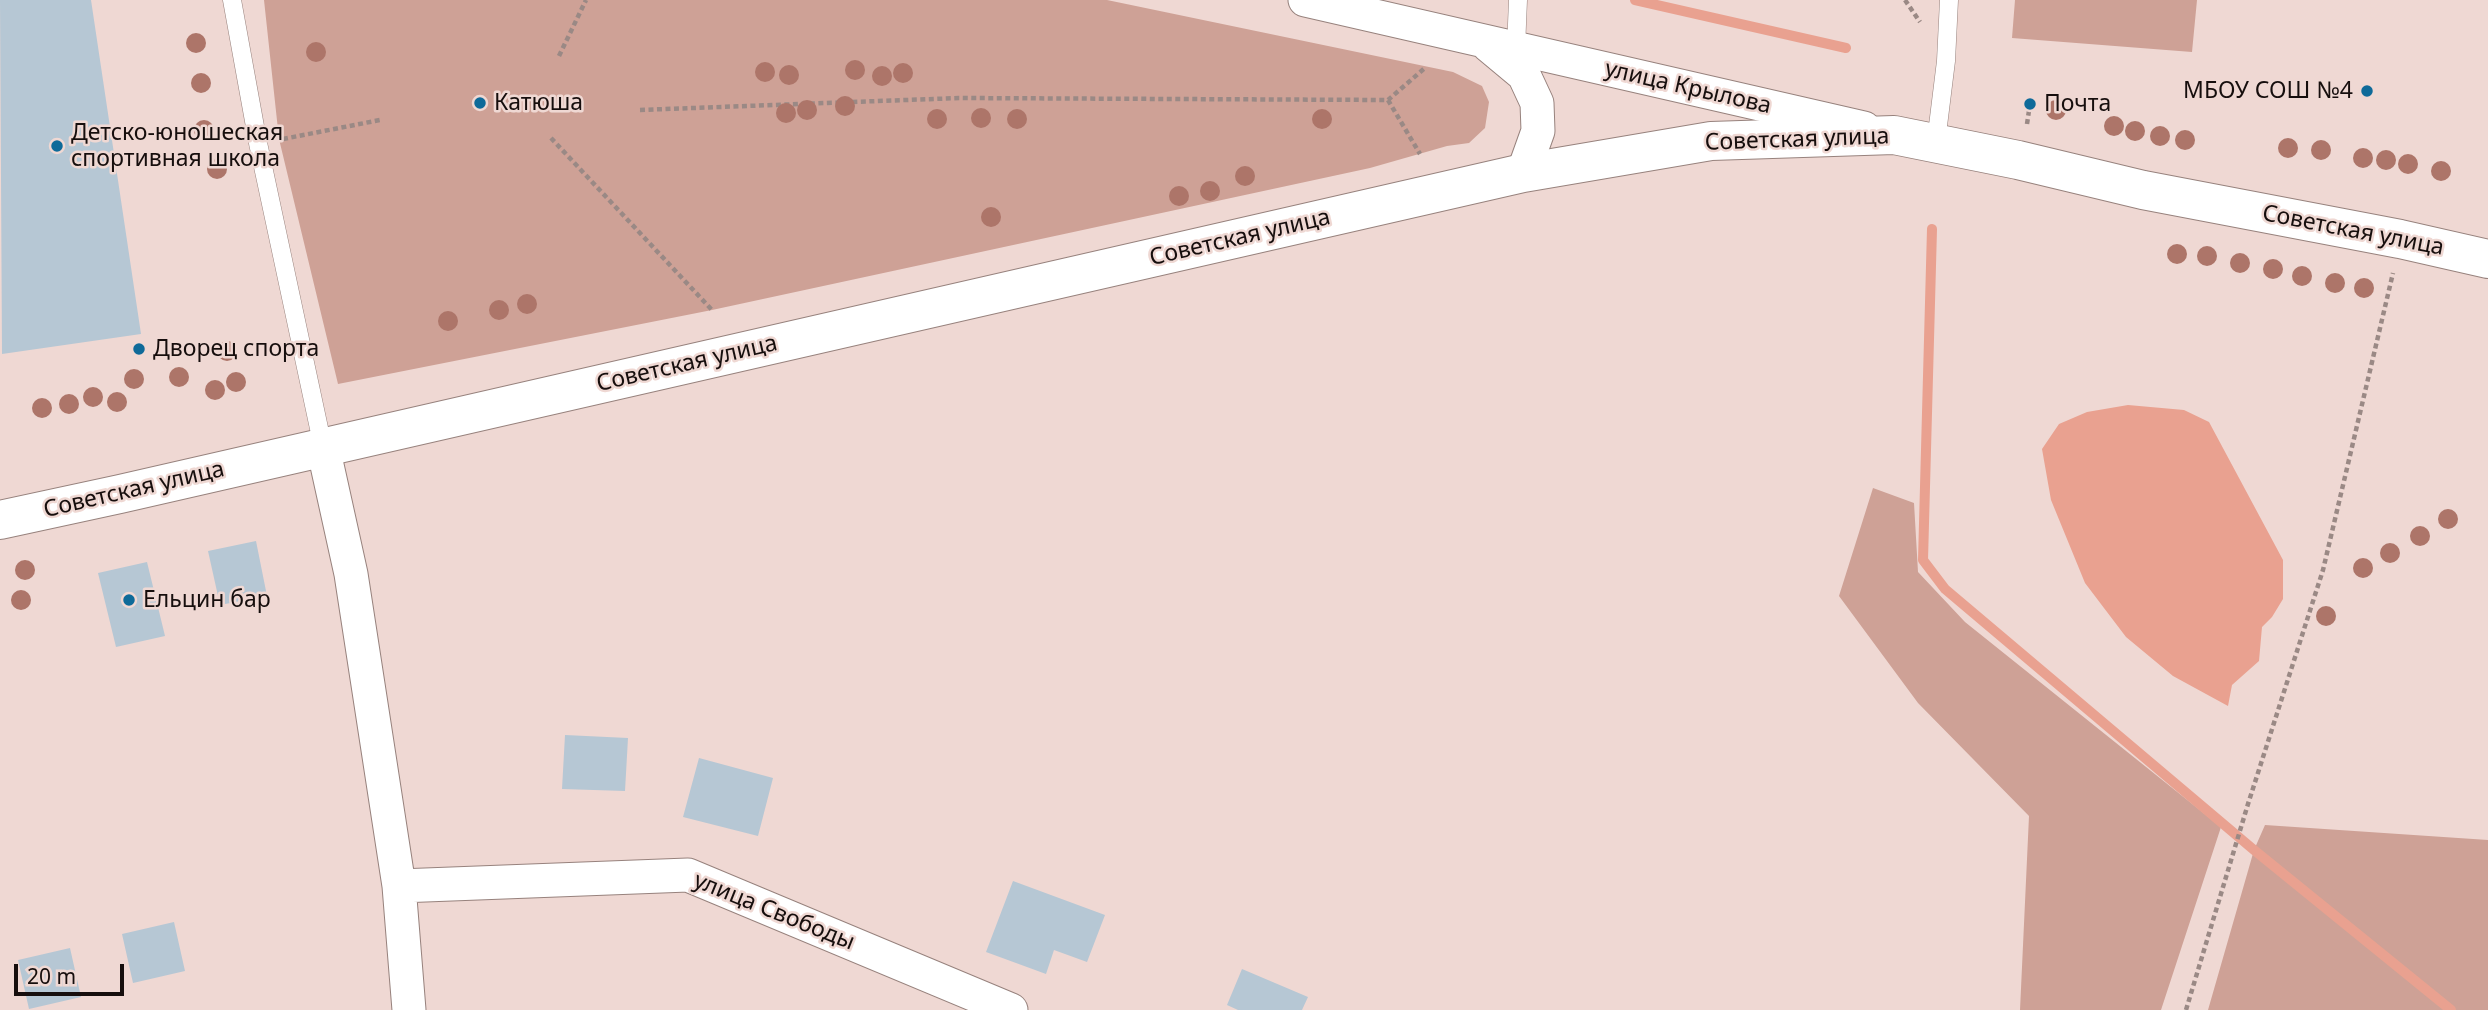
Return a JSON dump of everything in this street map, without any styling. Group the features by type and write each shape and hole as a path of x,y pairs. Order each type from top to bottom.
{"main road":[{"name":"Советская улица","path":"0,520 1523,173 1711,141 1894,135 1936,142 2143,190 2400,239 2488,259"}],"street":[{"name":"улица Крылова","path":"1305,0 1894,135"},
{"name":"улица Крылова","path":"1483,41 1524,75 1537,103 1538,131 1523,173"},
{"path":"323,447 351,574 399,886 409,1010"},
{"name":"улица Свободы","path":"399,886 688,876 1011,1010"}],"lane":[{"path":"232,0 258,143 323,447"},
{"path":"1516,48 1518,0"},
{"path":"1936,142 1946,61 1949,0"}],"path":[{"path":"559,56 586,0"},
{"path":"640,110 959,98 1388,100 1426,67"},
{"path":"1388,100 1420,153"},
{"path":"2027,125 2030,104"},
{"path":"258,143 380,120"},
{"path":"551,138 712,310"},
{"path":"2186,1010 2323,570 2400,239"}],"shaded area":[{"path":"264,0 1107,0 1453,72 1482,86 1489,102 1485,128 1469,143 1447,146 1370,168 712,310 338,384 279,139"},
{"path":"2015,0 2197,0 2192,52 2012,38"},
{"path":"2128,405 2184,410 2209,422 2283,560 2283,599 2262,627 2259,661 2232,685 2228,706 2173,676 2126,637 2085,583 2051,500 2042,449 2059,424 2087,412"},
{"path":"1873,488 1914,503 1918,572 1965,622 2221,827 2161,1010 2020,1010 2029,816 1918,703 1839,596"},
{"path":"2265,825 2488,840 2488,1010 2208,1010 2254,850"}],"building":[{"name":"Детско-юношеская спортивная школа","path":"0,0 91,0 141,334 2,354"},
{"path":"256,541 267,596 220,605 208,551"},
{"path":"147,562 165,636 116,647 98,573"},
{"path":"565,735 628,738 625,791 562,789"},
{"path":"699,758 773,778 758,836 683,817"},
{"path":"1013,881 1105,915 1087,962 1054,950 1046,974 986,952"},
{"path":"174,922 185,971 133,983 122,934"},
{"path":"70,948 81,997 29,1009 18,960"},
{"path":"1242,969 1308,997 1302,1010 1238,1010 1227,1005"}],"waterway":[{"path":"1635,0 1846,48"},
{"path":"1932,229 1923,560 1945,589 2254,850 2451,1010"}],"place":[{"name":"МБОУ СОШ №4","path":"2367,91"},
{"name":"Катюша","path":"480,103"},
{"name":"Почта","path":"2030,104"},
{"name":"Детско-юношеская спортивная школа","path":"57,146"},
{"name":"Дворец спорта","path":"139,349"},
{"name":"Ельцин бар","path":"129,600"}]}
